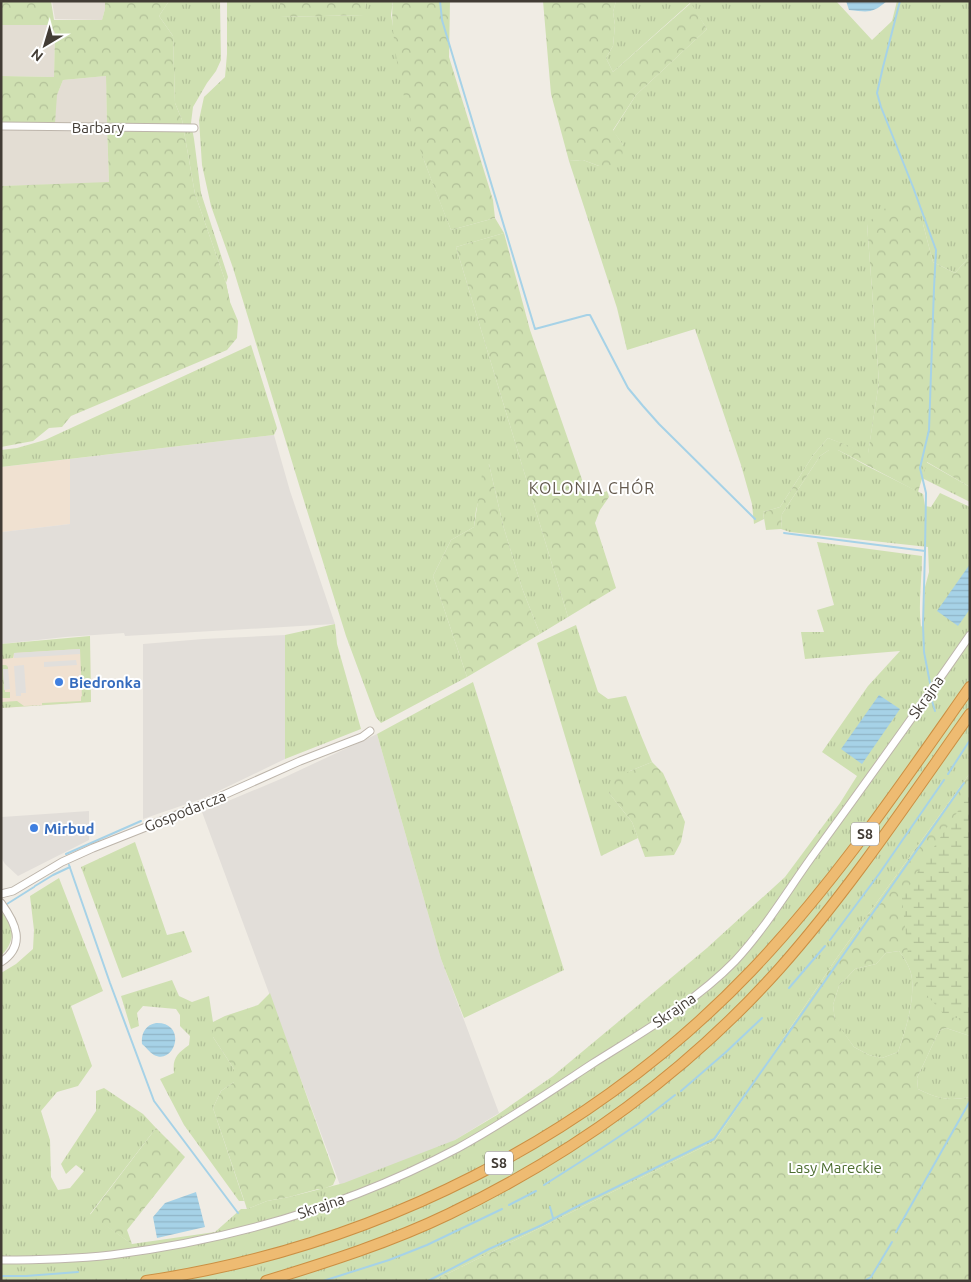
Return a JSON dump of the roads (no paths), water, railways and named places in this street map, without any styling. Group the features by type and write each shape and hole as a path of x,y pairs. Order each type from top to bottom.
{"highway":[{"name":"S8","path":"146,1281 218,1268 288,1250 366,1224 441,1193 487,1170 593,1106 623,1084 706,1015 750,972 804,912 879,815 970,687"},
{"name":"S8","path":"266,1281 338,1259 393,1239 448,1215 497,1190 579,1142 673,1071 752,998 818,923 894,822 970,714"}],"street":[{"name":"Barbary","path":"1,126 194,128"},
{"name":"Skrajna","path":"1,1260 109,1255 189,1243 288,1218 380,1185 461,1146 529,1106 683,1005 725,971 764,926 970,635"},
{"name":"Gospodarcza","path":"1,894 14,891 73,858 199,806 300,761 362,737 370,731"},
{"path":"1,902 16,927 17,935 12,951 1,962"}],"water":[{"path":"846,1 887,1 873,10 865,11 849,10"},
{"path":"970,564 970,609 958,626 937,611"},
{"path":"879,695 900,709 862,764 841,749"},
{"path":"156,1023 166,1025 172,1029 175,1036 175,1043 172,1049 168,1054 161,1057 154,1055 142,1044 144,1030"},
{"path":"196,1192 205,1227 157,1238 153,1217 165,1203"}],"waterway":[{"path":"440,1 442,20 535,329 590,315 628,388 659,424 755,519"},
{"path":"900,1 877,93 936,250 929,430 920,468 926,493 925,551"},
{"path":"784,533 925,551 924,652 930,683"},
{"path":"932,701 935,711"},
{"path":"948,774 970,740"},
{"path":"830,940 879,874 944,780"},
{"path":"428,1281 489,1249 542,1225 714,1139 964,783"},
{"path":"66,854 141,821"},
{"path":"69,865 154,1101 238,1213"},
{"path":"35,886 70,867"},
{"path":"7,904 34,887"},
{"path":"789,988 825,946"},
{"path":"681,1091 762,1018"},
{"path":"544,1185 638,1124 675,1095"},
{"path":"896,1232 970,1101"},
{"path":"509,1205 536,1191"},
{"path":"550,1207 553,1218"},
{"path":"323,1281 389,1260 427,1245 502,1209"},
{"path":"864,1281 871,1277 892,1242"},
{"path":"1,1276 78,1272"}],"place":[{"name":"Biedronka","path":"59,682"},
{"name":"Mirbud","path":"34,828"}],"district":[{"name":"KOLONIA CHÓR","path":"592,488"}],"park label":[{"name":"Lasy Mareckie","path":"835,1167"}]}
